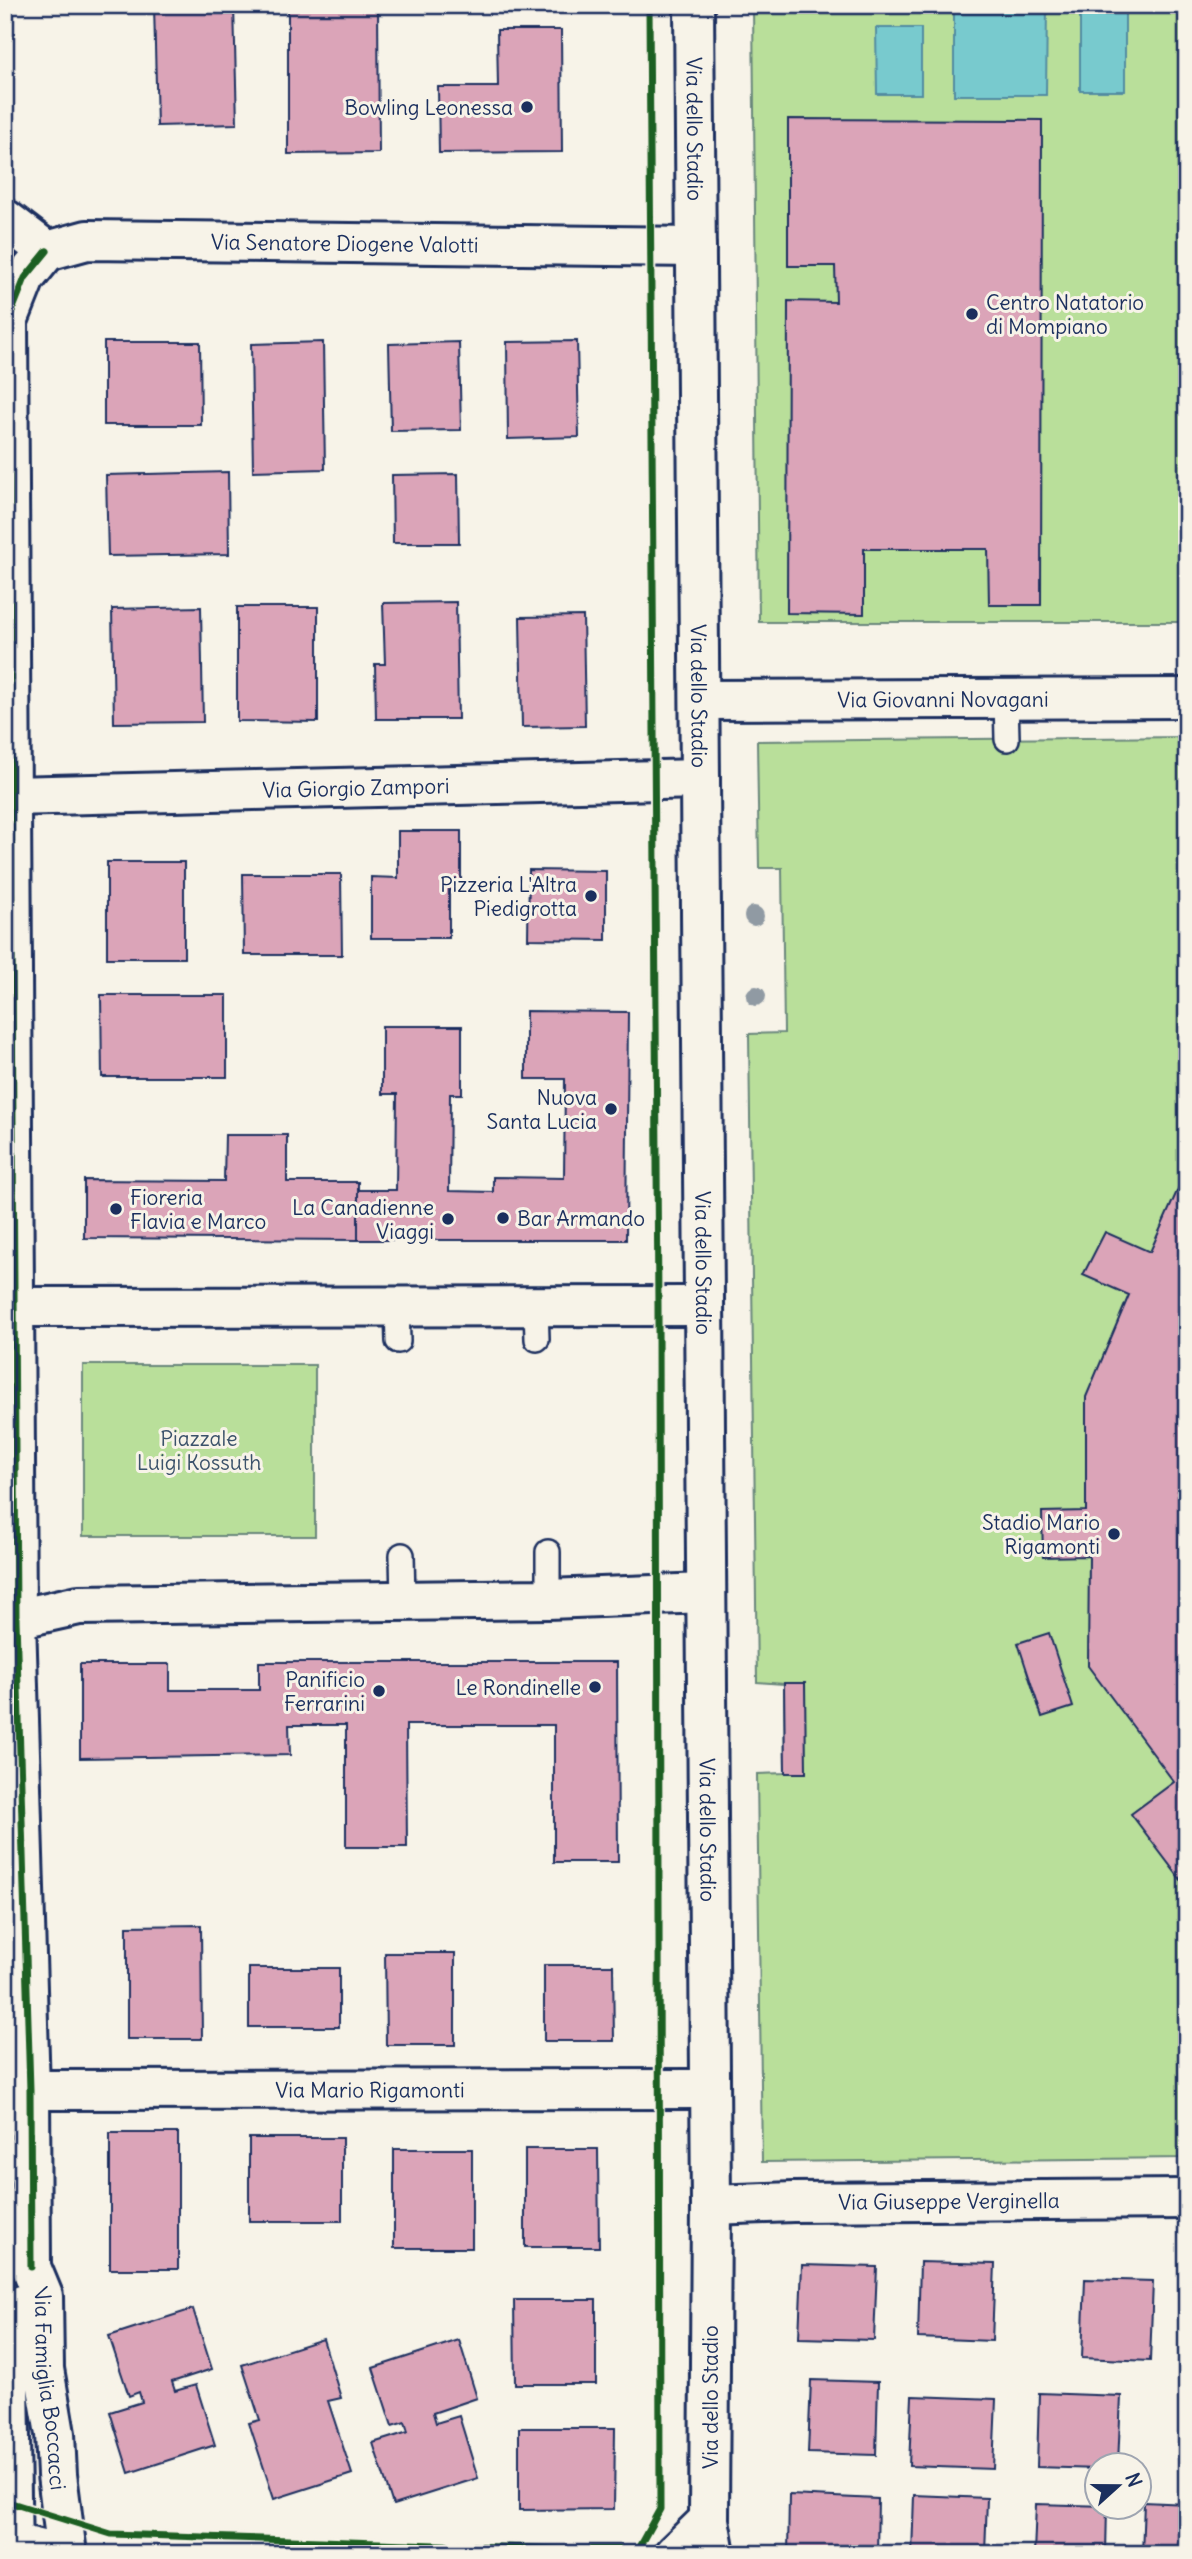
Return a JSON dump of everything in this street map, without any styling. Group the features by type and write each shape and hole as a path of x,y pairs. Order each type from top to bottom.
{"street":[{"name":"Via dello Stadio","path":"674,2554 712,2537 694,5"},
{"path":"5,219 47,251"},
{"name":"Via Senatore Diogene Valotti","path":"47,251 87,240 696,247"},
{"name":"Via Famiglia Boccacci","path":"47,251 25,278 8,321 11,1619 30,2090 31,2267 43,2295 44,2369 55,2434 67,2554"},
{"name":"Via Giovanni Novagani","path":"700,700 1187,698"},
{"name":"Via Giorgio Zampori","path":"11,796 700,779"},
{"path":"10,1308 397,1324 536,1323 704,1306"},
{"path":"11,1619 79,1605 548,1599 706,1593"},
{"name":"Via Mario Rigamonti","path":"30,2090 710,2088"},
{"name":"Via Giuseppe Verginella","path":"711,2205 1187,2199"},
{"name":"Via Famiglia Boccacci","path":"10,2545 9,2381 20,2349 22,2283 31,2267"},
{"path":"10,2545 59,2554"}],"lane":[{"path":"1006,699 1007,739"},
{"path":"548,1552 548,1599"},
{"path":"402,1555 403,1600"}],"green space":[{"name":"Centro Natatorio di Mompiano","path":"753,5 1187,5 1187,622 759,622"},
{"name":"Stadio Mario Rigamonti","path":"1187,737 1187,2158 762,2162 757,1774 785,1773 784,1684 757,1682 749,1034 784,1033 782,868 759,868 757,741"},
{"name":"Piazzale Luigi Kossuth","path":"83,1365 315,1365 315,1536 83,1536"}],"water":[{"path":"954,5 1047,5 1046,95 954,95"},
{"path":"1080,5 1125,5 1125,91 1080,91"},
{"path":"876,28 921,28 921,94 877,94"}],"building":[{"path":"154,5 234,5 237,124 157,126"},
{"path":"288,5 378,5 379,153 288,154"},
{"path":"497,30 561,30 562,152 439,153 438,87 498,87"},
{"path":"788,119 1042,120 1041,605 989,605 988,549 864,549 864,614 787,613 788,301 836,302 835,266 788,266"},
{"path":"577,341 579,437 508,439 507,342"},
{"path":"104,342 200,342 201,425 104,425"},
{"path":"323,342 325,469 253,471 251,344"},
{"path":"459,342 461,430 391,431 389,344"},
{"path":"228,472 229,554 108,556 106,475"},
{"path":"458,474 459,543 393,543 392,475"},
{"path":"456,602 458,719 376,719 375,664 385,664 383,603"},
{"path":"201,607 203,722 114,723 112,609"},
{"path":"237,607 318,607 318,722 237,721"},
{"path":"583,616 585,726 522,727 520,617"},
{"path":"398,831 461,831 461,890 449,890 449,938 371,938 371,877 398,878"},
{"path":"107,862 184,862 184,958 107,958"},
{"path":"529,870 606,871 606,940 528,939"},
{"path":"243,874 341,874 342,955 244,955"},
{"path":"101,995 227,995 227,1077 102,1077"},
{"path":"526,1011 628,1012 626,1240 358,1240 358,1190 396,1190 397,1094 382,1094 382,1026 462,1026 462,1094 450,1094 449,1191 493,1192 493,1177 564,1178 565,1079 526,1079"},
{"path":"225,1135 287,1135 287,1182 358,1182 358,1240 84,1238 84,1180 224,1181"},
{"name":"Stadio Mario Rigamonti","path":"1187,1169 1187,1888 1131,1814 1174,1782 1088,1666 1089,1556 1043,1557 1042,1512 1086,1511 1086,1397 1129,1295 1083,1275 1105,1232 1150,1252"},
{"path":"1049,1633 1073,1707 1042,1717 1018,1643"},
{"path":"259,1662 617,1662 618,1862 554,1862 554,1725 406,1725 407,1847 346,1847 346,1725 289,1725 290,1755 80,1758 80,1664 170,1664 170,1690 259,1690"},
{"path":"784,1683 805,1683 806,1773 785,1773"},
{"path":"201,1925 202,2039 127,2039 127,1926"},
{"path":"385,1953 455,1953 455,2045 386,2045"},
{"path":"544,1965 613,1965 614,2041 544,2041"},
{"path":"249,1968 339,1968 339,2027 249,2027"},
{"path":"110,2133 178,2133 178,2269 110,2269"},
{"path":"249,2138 342,2138 342,2221 249,2221"},
{"path":"394,2149 472,2149 472,2248 394,2248"},
{"path":"525,2149 598,2149 599,2247 525,2247"},
{"path":"920,2262 995,2264 992,2341 918,2338"},
{"path":"802,2265 877,2267 874,2340 799,2338"},
{"path":"1085,2279 1153,2281 1150,2361 1082,2358"},
{"path":"514,2300 596,2300 596,2384 515,2384"},
{"path":"193,2309 212,2369 172,2382 175,2391 196,2385 215,2445 129,2473 110,2412 142,2402 139,2392 129,2396 109,2336"},
{"path":"323,2339 341,2398 328,2401 352,2474 274,2499 249,2423 260,2420 242,2365"},
{"path":"459,2340 477,2398 433,2413 436,2423 459,2416 478,2478 393,2505 373,2443 408,2432 405,2422 392,2426 373,2368"},
{"path":"811,2380 878,2382 876,2455 808,2453"},
{"path":"1039,2393 1121,2396 1119,2450 1084,2450 1084,2469 1037,2467"},
{"path":"912,2396 996,2399 993,2469 909,2466"},
{"path":"519,2428 615,2428 614,2509 519,2510"},
{"path":"789,2495 878,2499 877,2554 788,2554"},
{"path":"914,2495 987,2498 985,2554 912,2554"},
{"path":"1154,2502 1187,2504 1187,2554 1142,2554 1143,2520 1154,2520"},
{"path":"1036,2504 1084,2505 1084,2520 1107,2520 1106,2554 1034,2554"}],"cycle path":[{"path":"5,2501 111,2534 559,2549 638,2549 660,2509 658,1306 649,5"},
{"path":"31,2267 30,2090 16,1619 8,321 25,278 47,251"}],"place":[{"name":"Bowling Leonessa","path":"527,107"},
{"name":"Centro Natatorio di Mompiano","path":"972,314"},
{"name":"Pizzeria L'Altra Piedigrotta","path":"591,896"},
{"name":"Nuova Santa Lucia","path":"611,1109"},
{"name":"Fioreria Flavia e Marco","path":"116,1209"},
{"name":"Bar Armando","path":"503,1218"},
{"name":"La Canadienne Viaggi","path":"448,1219"},
{"name":"Stadio Mario Rigamonti","path":"1114,1534"},
{"name":"Le Rondinelle","path":"595,1687"},
{"name":"Panificio Ferrarini","path":"379,1691"}]}
